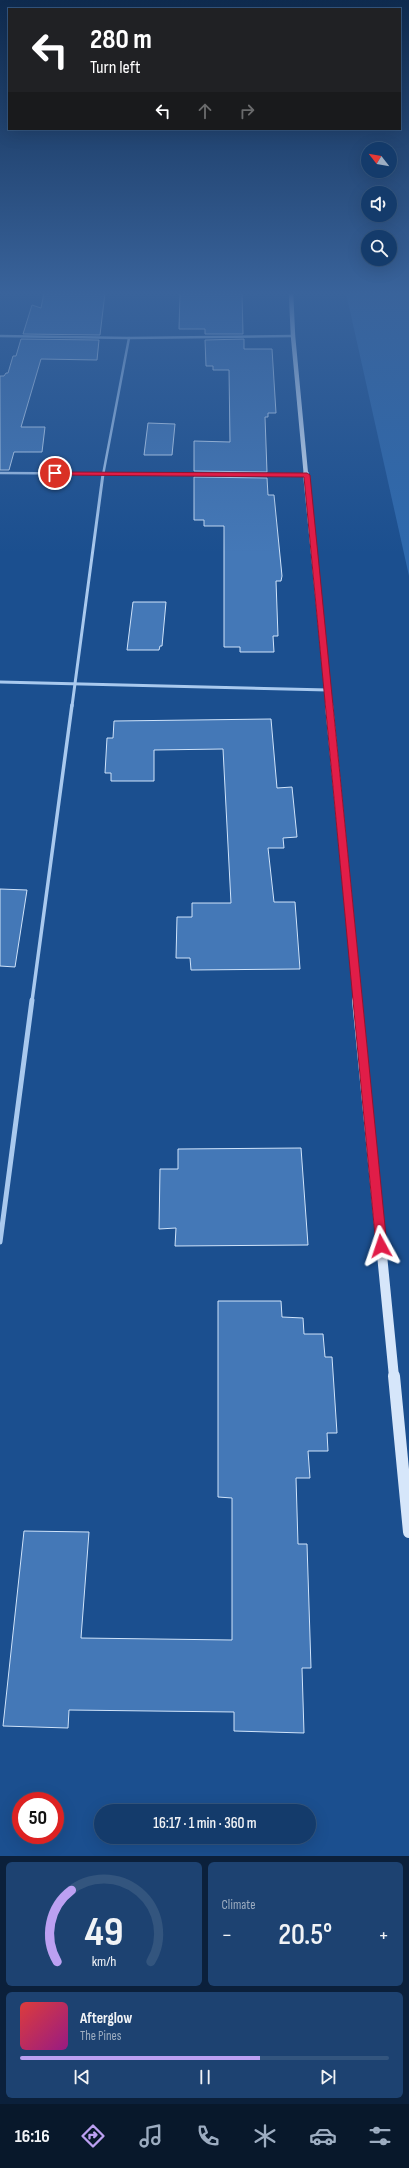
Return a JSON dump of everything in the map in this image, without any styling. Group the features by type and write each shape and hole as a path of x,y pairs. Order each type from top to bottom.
{"main road":[{"path":"297,380 409,1532"}],"street":[{"path":"0,1242 103,474 115,414 119,380"},
{"path":"0,473 307,475"},
{"path":"0,682 328,690"}],"shaded area":[{"path":"365,380 409,380 409,576"}],"building":[{"path":"0,380 35,380 21,427 45,427 42,452 14,452 9,470 0,470"},
{"path":"229,380 274,380 276,413 268,413 268,417 265,417 267,472 194,471 194,441 230,442"},
{"path":"148,423 175,424 172,455 144,455"},
{"path":"194,477 267,478 268,495 274,495 282,576 281,581 276,581 278,636 273,636 274,652 240,652 240,647 224,647 224,526 204,526 204,520 194,520"},
{"path":"133,602 166,602 162,646 160,646 159,650 127,650"},
{"path":"271,719 277,788 292,787 297,837 283,838 284,848 268,848 274,902 295,902 300,969 191,970 190,958 176,958 177,917 192,917 192,903 231,903 223,749 154,750 154,781 111,781 111,773 105,773 107,738 113,738 114,721"},
{"path":"0,889 27,890 15,967 0,966"},
{"path":"301,1148 308,1245 175,1246 176,1228 159,1229 160,1169 178,1169 178,1149"},
{"path":"218,1301 281,1301 282,1317 303,1318 304,1334 323,1334 325,1357 332,1357 337,1433 327,1433 328,1451 308,1451 310,1478 296,1478 298,1544 307,1544 311,1668 302,1668 304,1733 234,1731 234,1712 69,1710 68,1728 3,1726 24,1531 89,1532 81,1638 232,1640 232,1498 218,1497"}],"route":[{"path":"55,473 307,475 381,1246"}]}
